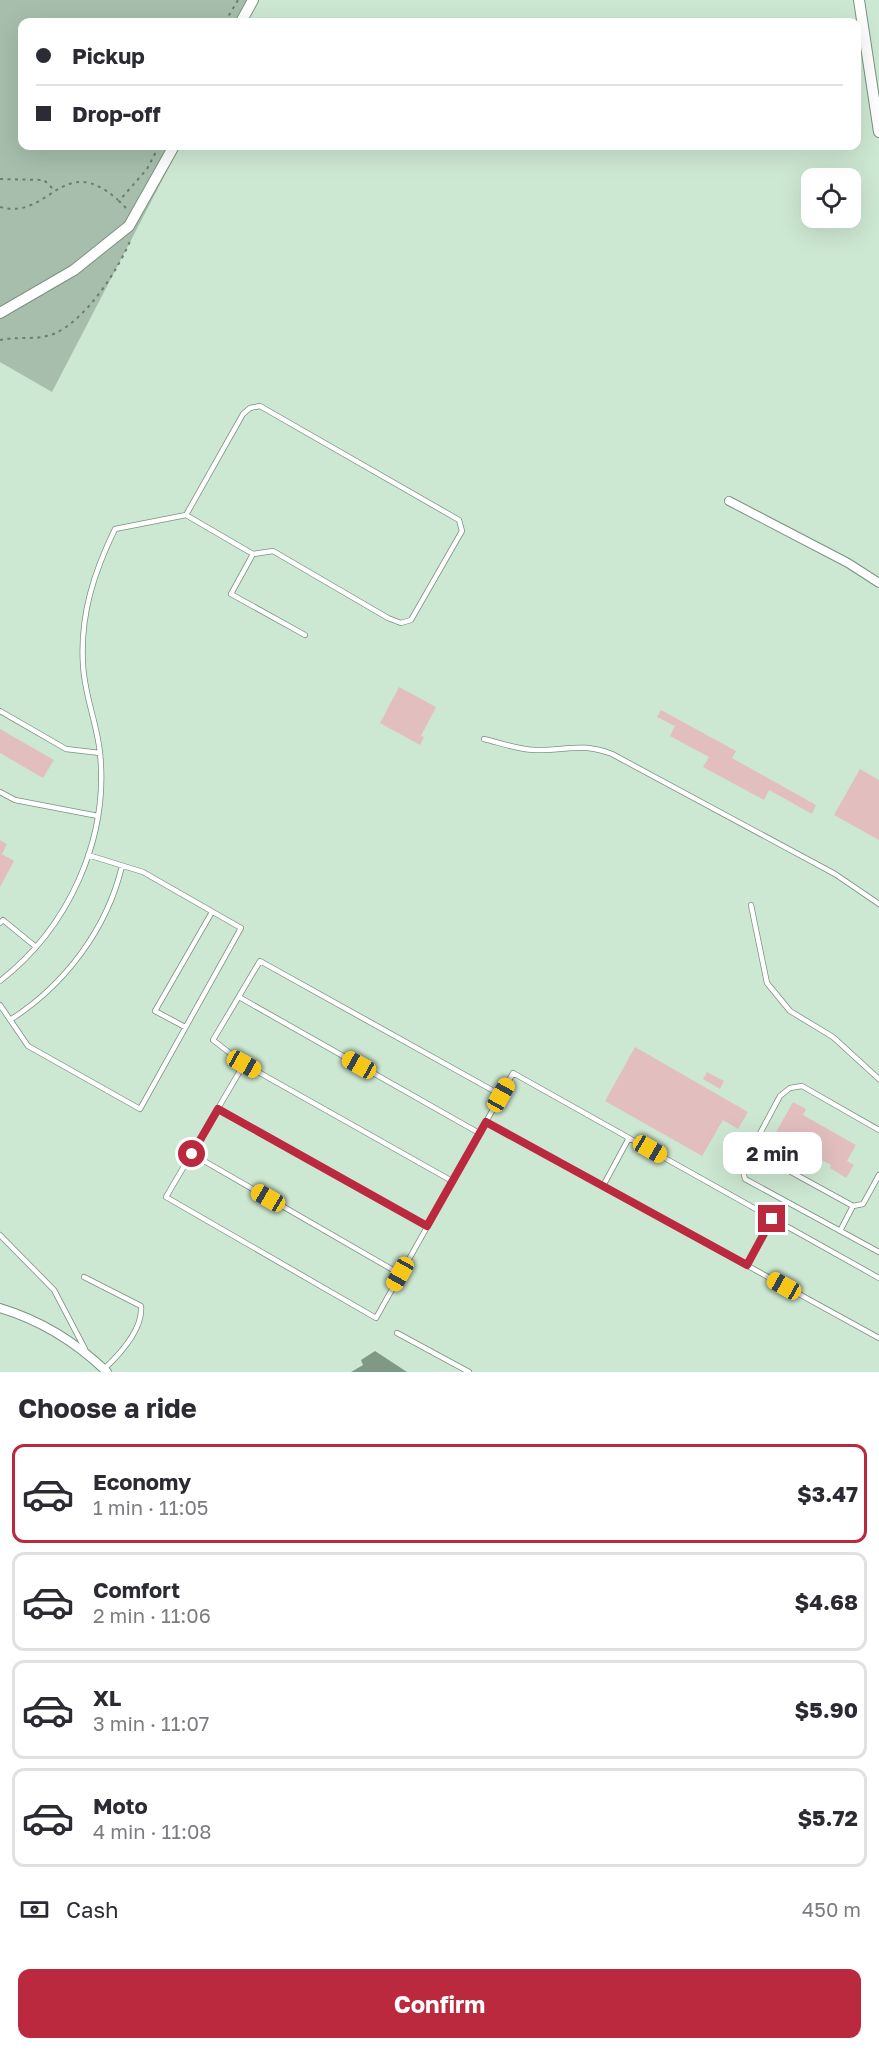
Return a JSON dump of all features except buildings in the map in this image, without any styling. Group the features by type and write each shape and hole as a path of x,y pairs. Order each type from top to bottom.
{"street":[{"path":"243,18 253,0"},
{"path":"859,0 879,132"},
{"path":"0,313 74,270 129,226 172,150"},
{"path":"729,501 848,563 879,582"},
{"path":"0,1308 43,1326 87,1354 105,1371"}],"lane":[{"path":"0,981 36,947 66,905 88,855 98,816 100,753 83,665 84,627 96,568 115,529 186,515 253,554 273,551 388,618 401,623 411,620 462,531 459,520 260,406 250,408 243,414 186,515"},
{"path":"253,554 231,594 305,635"},
{"path":"0,711 66,749 100,753"},
{"path":"484,739 536,750 572,746 594,747 612,754 835,874 879,904"},
{"path":"0,792 15,800 98,816"},
{"path":"0,1005 28,1046 140,1109 241,928 143,872 88,855"},
{"path":"10,1020 47,991 88,944 113,895 122,866"},
{"path":"751,905 767,983 790,1011 833,1037 879,1078"},
{"path":"184,1027 156,1011 212,912"},
{"path":"0,923 3,920 36,947"},
{"path":"453,1181 244,1064 213,1040 260,961 501,1095"},
{"path":"239,997 479,1133"},
{"path":"244,1064 166,1197 376,1318 513,1073 879,1278"},
{"path":"879,1130 802,1086 790,1088 780,1096 742,1167 745,1179 879,1252"},
{"path":"218,1109 427,1226"},
{"path":"486,1122 879,1338"},
{"path":"603,1186 629,1138"},
{"path":"751,1150 854,1206 863,1204 879,1175"},
{"path":"192,1154 400,1274"},
{"path":"840,1231 854,1206"},
{"path":"747,1265 772,1219"},
{"path":"0,1235 54,1290 87,1354"},
{"path":"84,1277 141,1306 142,1318 118,1356 105,1371"},
{"path":"397,1333 469,1372"}],"path":[{"path":"227,18 238,0"},
{"path":"0,179 44,180 54,191"},
{"path":"0,207 14,211 29,208 66,183 83,181 109,192 119,201"}],"shaded area":[{"path":"0,0 256,0 247,18 18,18 18,150 178,150 52,392 0,362"},
{"path":"375,1351 407,1372 351,1372 363,1365 361,1360"}],"route":[{"path":"192,1154 218,1109 427,1226 486,1122 747,1265 772,1219"}]}
